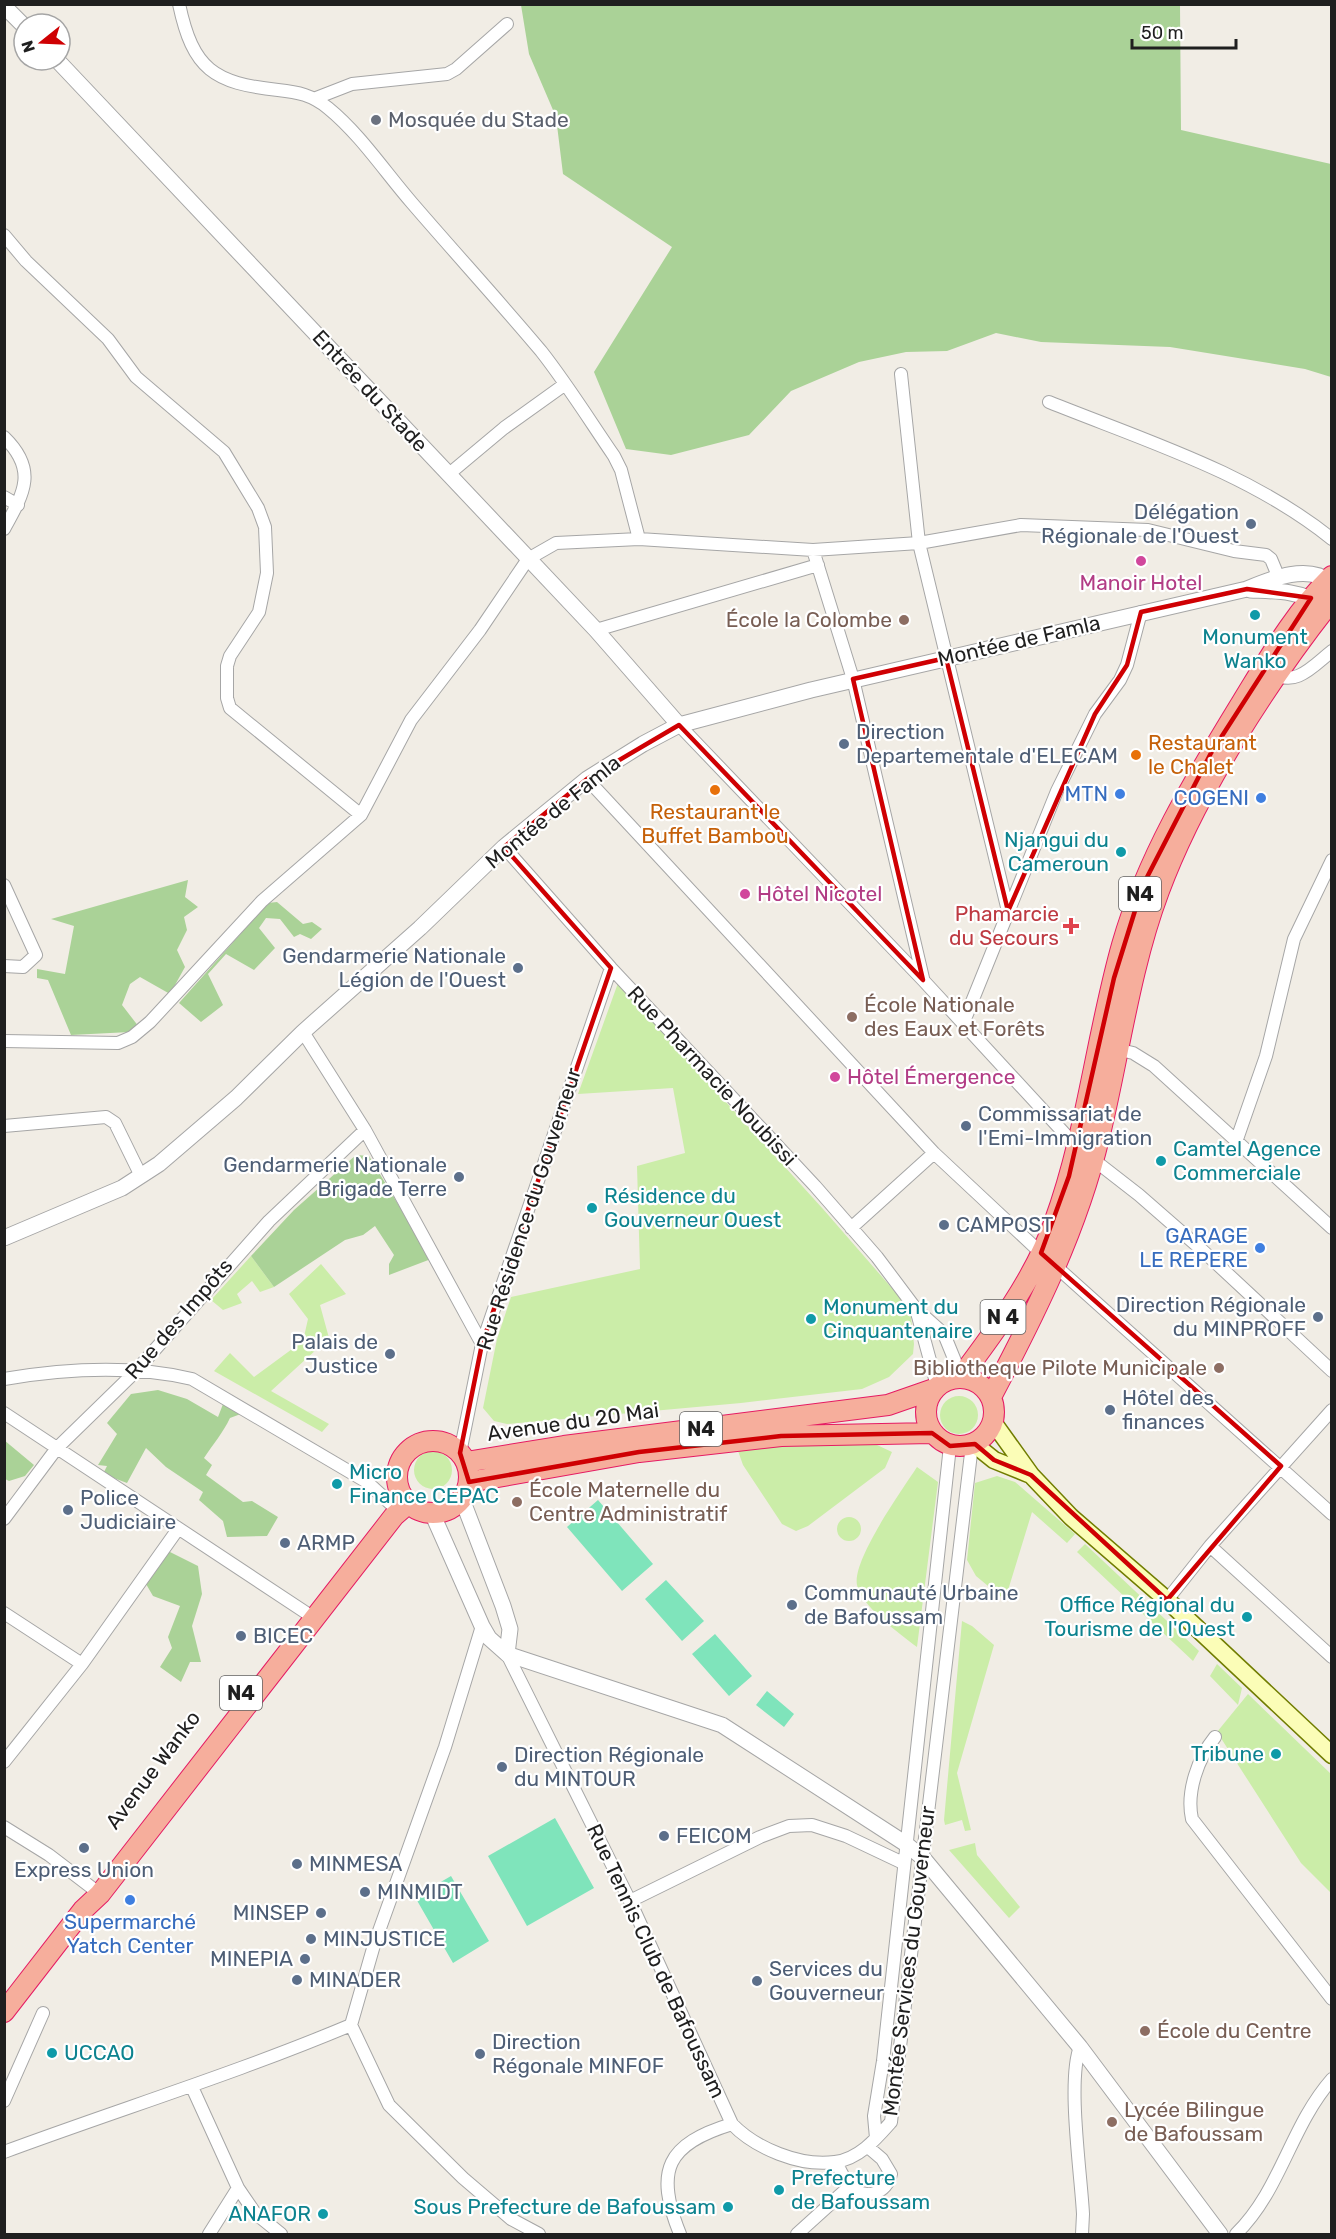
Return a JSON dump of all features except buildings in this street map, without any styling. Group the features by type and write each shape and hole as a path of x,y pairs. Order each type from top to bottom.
{"highway":[{"name":"N4","path":"1056,1267 1073,1224 1093,1161 1123,943 1156,854 1210,753 1323,602 1330,580"},
{"name":"N4","path":"1041,1253 1054,1224 1076,1146 1109,1047"},
{"name":"N 4","path":"959,1378 1011,1307 1041,1253"},
{"name":"N 4","path":"991,1397 1056,1267"},
{"path":"959,1378 975,1381 991,1397 995,1414 989,1431 973,1444 950,1446 932,1433 928,1425 926,1406 936,1388 959,1378"},
{"name":"Avenue du 20 Mai","path":"464,1474 564,1446 888,1405 936,1388"},
{"name":"Avenue du 20 Mai","path":"464,1474 781,1436 932,1433"},
{"path":"441,1441 464,1474 448,1509 432,1513 400,1500 397,1469 409,1450 418,1443 441,1441"},
{"name":"Avenue Wanko","path":"4,2012 309,1614 400,1500"}],"main road":[{"path":"993,1422 1031,1475 1071,1517 1167,1600 1332,1755"},
{"path":"973,1444 994,1460 1031,1475"}],"street":[{"path":"179,4 185,32 194,51 210,69 225,81 240,86 303,93 316,98 331,110 372,155 542,353 618,463 639,539"},
{"path":"316,98 352,84 447,74 456,69 507,24"},
{"name":"Entrée du Stade","path":"68,72 596,630 679,725"},
{"path":"4,235 26,261 108,339 136,377 209,437 236,469 258,508 265,527 267,573 260,612 230,656 227,666 226,698 230,708 362,814"},
{"path":"901,374 919,543 1008,911"},
{"path":"448,474 504,428 564,385"},
{"path":"1050,402 1232,477 1308,520 1332,539"},
{"path":"4,437 22,457 25,473 25,489 4,529"},
{"path":"4,497 18,505"},
{"path":"4,1041 118,1043 132,1037 150,1022 262,902 362,814 411,720 480,630 528,559 556,543 639,539 813,550 919,543 1021,525 1148,530 1234,551 1266,555 1271,559 1274,584 1323,602"},
{"path":"813,550 853,679 923,980"},
{"path":"596,630 818,565"},
{"name":"Montée de Famla","path":"4,1238 101,1198 141,1176 224,1109 303,1032 420,928 504,847 587,779 615,760 679,725 853,679 1141,612 1274,584 1302,574 1330,580"},
{"path":"963,1024 1057,791 1095,714 1120,680 1127,665 1141,612"},
{"path":"1271,671 1288,679 1300,676 1332,651"},
{"path":"679,725 923,980 1076,1146 1139,1195 1202,1250 1332,1371"},
{"path":"587,779 934,1153 1056,1267 1332,1514"},
{"name":"Rue Pharmacie Noubissi","path":"504,847 611,968 747,1112 851,1228 916,1309 944,1334 959,1378"},
{"path":"1236,1142 1266,1056 1294,939 1332,860"},
{"path":"4,885 36,955 23,967 4,966"},
{"name":"Rue Résidence du Gouverneur","path":"464,1474 482,1344 611,968"},
{"path":"303,1032 365,1130 482,1344"},
{"path":"1109,1047 1133,1053 1154,1066 1332,1228"},
{"path":"4,1126 106,1117 115,1123 141,1176"},
{"name":"Rue des Impôts","path":"4,1519 57,1448 135,1372 241,1249 365,1130"},
{"path":"851,1228 934,1153"},
{"name":"Rue Pharmacie Noubissi","path":"916,1309 936,1388"},
{"path":"4,1378 46,1372 135,1372 169,1374 192,1379 400,1500"},
{"path":"1167,1600 1210,1546 1332,1410"},
{"path":"4,1413 309,1614"},
{"name":"Montée Services du Gouverneur","path":"872,2143 891,2122 909,1990 973,1444"},
{"name":"Montée Services du Gouverneur","path":"872,2143 883,2061 950,1446"},
{"name":"Rue Tennis Club de Bafoussam","path":"464,1474 510,1629 507,1654"},
{"name":"Rue Tennis Club de Bafoussam","path":"432,1513 482,1626 489,1638 507,1654 630,1901 732,2124 743,2136 761,2146 809,2161 836,2162 872,2143"},
{"path":"4,1762 82,1664 178,1529"},
{"path":"1210,1546 1332,1657"},
{"path":"4,1613 82,1664"},
{"path":"482,1626 445,1747 374,1945 351,2025 362,2053 389,2105 463,2178 511,2219 539,2235"},
{"path":"507,1654 722,1725 906,1844 923,1858 1080,2047 1220,2235"},
{"path":"1215,1737 1204,1750 1191,1793 1189,1806 1192,1819 1332,1999"},
{"path":"630,1901 760,1837 789,1826 812,1825 846,1836 903,1863"},
{"path":"4,1827 49,1855 97,1891"},
{"path":"4,2101 43,2013"},
{"path":"4,2152 144,2100 192,2087 351,2025"},
{"path":"1080,2047 1076,2059 1076,2082 1083,2214 1082,2235"},
{"path":"1236,2235 1249,2222 1266,2195 1308,2109 1332,2079"},
{"path":"192,2087 238,2188 255,2213 281,2235"},
{"path":"680,2235 667,2196 667,2171 678,2151 694,2138 732,2124"},
{"path":"836,2162 850,2186 860,2193 870,2194 886,2186 890,2180 889,2168 872,2143"},
{"path":"797,2235 850,2186"},
{"path":"209,2235 238,2188"}],"highlighted area":[{"path":"1247,589 1311,598 1211,753 1143,885 1114,978 1069,1176 1041,1253 1281,1466 1167,1600 1031,1475 994,1460 975,1444 950,1446 932,1433 781,1436 639,1452 469,1482 460,1453 482,1344 611,968 504,847 587,779 679,725 923,980 853,679 946,658 1008,911 1095,714 1127,665 1141,612"}],"green space":[{"path":"521,5 1180,5 1181,130 1331,164 1331,377 1305,369 1170,347 1041,342 996,333 947,351 906,352 859,362 791,391 749,435 671,455 626,449 594,372 672,247 563,174 556,117 529,54"},
{"path":"188,880 185,897 198,907 184,917 187,930 177,950 185,967 170,994 140,977 130,984 122,1005 139,1027 130,1032 71,1035 48,980 37,978 37,969 65,974 74,926 51,919"},
{"path":"277,902 303,924 312,922 322,929 311,939 300,934 294,937 280,919 266,918 259,928 275,948 254,970 226,954 208,974 223,1005 201,1022 179,1003 268,903"},
{"path":"618,983 823,1209 910,1309 913,1354 889,1377 862,1389 741,1403 507,1424 494,1421 483,1408 497,1339 511,1297 640,1269 637,1166 685,1153 673,1088 578,1094"},
{"path":"356,1155 369,1156 431,1259 389,1275 389,1264 394,1255 375,1226 363,1235 345,1240 274,1287 251,1256 294,1210"},
{"path":"251,1256 274,1287 260,1292 252,1281 237,1294 242,1303 223,1310 211,1300"},
{"path":"321,1264 346,1294 320,1305 329,1338 271,1391 329,1424 322,1432 214,1371 230,1353 254,1377 303,1341 308,1319 289,1294"},
{"path":"158,1390 187,1399 218,1417 225,1399 246,1412 230,1418 204,1458 212,1465 206,1475 243,1502 252,1501 278,1517 267,1536 227,1537 223,1521 199,1500 203,1492 166,1467 146,1448 127,1483 103,1474 107,1466 98,1465 117,1434 107,1423 131,1394"},
{"path":"959,1396 972,1402 978,1415 972,1428 959,1434 946,1428 940,1415 946,1402"},
{"path":"4,1440 34,1465 25,1476 9,1481 5,1479"},
{"path":"854,1441 877,1445 892,1452 885,1468 808,1526 796,1531 782,1524 743,1465 737,1448"},
{"path":"433,1451 446,1457 452,1470 446,1483 433,1489 420,1483 414,1470 420,1457"},
{"path":"917,1467 938,1482 917,1647 873,1610 857,1585 862,1559 870,1543"},
{"path":"997,1476 1015,1482 1075,1534 1067,1543 1032,1512 1005,1600 976,1576 967,1560 975,1483"},
{"path":"598,1500 653,1564 622,1591 567,1527"},
{"path":"849,1517 858,1520 861,1529 858,1538 849,1541 840,1538 837,1529 840,1520"},
{"path":"1085,1544 1199,1651 1193,1661 1077,1552"},
{"path":"166,1550 198,1566 202,1594 192,1626 201,1662 190,1662 181,1682 160,1667 172,1648 168,1637 180,1606 153,1596 146,1584"},
{"path":"666,1580 704,1621 682,1641 645,1599"},
{"path":"962,1621 972,1626 994,1645 957,1773 971,1830 965,1831 962,1820 945,1825 944,1820"},
{"path":"715,1634 752,1676 729,1696 692,1654"},
{"path":"1217,1664 1242,1688 1238,1705 1210,1676"},
{"path":"767,1691 794,1714 784,1727 756,1705"},
{"path":"1248,1694 1331,1774 1331,1893 1301,1863 1217,1732"},
{"path":"555,1818 594,1888 527,1926 488,1856"},
{"path":"975,1843 977,1855 1020,1907 1009,1918 949,1850"},
{"path":"451,1876 489,1941 453,1963 415,1897"}],"place":[{"name":"Mosquée du Stade","path":"376,120"},
{"name":"Délégation Régionale de l'Ouest","path":"1251,524"},
{"name":"Manoir Hotel","path":"1141,561"},
{"name":"Monument Wanko","path":"1255,615"},
{"name":"École la Colombe","path":"904,620"},
{"name":"Direction Departementale d'ELECAM","path":"844,744"},
{"name":"Restaurant le Chalet","path":"1136,755"},
{"name":"Restaurant le Buffet Bambou","path":"715,790"},
{"name":"MTN","path":"1120,794"},
{"name":"COGENI","path":"1261,798"},
{"name":"Njangui du Cameroun","path":"1121,852"},
{"name":"Hôtel Nicotel","path":"745,894"},
{"name":"Phamarcie du Secours","path":"1071,926"},
{"name":"Gendarmerie Nationale Légion de l'Ouest","path":"518,968"},
{"name":"École Nationale des Eaux et Forêts","path":"852,1017"},
{"name":"Hôtel Émergence","path":"835,1077"},
{"name":"Commissariat de l'Emi-Immigration","path":"966,1126"},
{"name":"Camtel Agence Commerciale","path":"1161,1161"},
{"name":"Gendarmerie Nationale Brigade Terre","path":"459,1177"},
{"name":"Résidence du Gouverneur Ouest","path":"592,1208"},
{"name":"CAMPOST","path":"944,1225"},
{"name":"GARAGE LE REPERE","path":"1260,1248"},
{"name":"Direction Régionale du MINPROFF","path":"1318,1317"},
{"name":"Monument du Cinquantenaire","path":"811,1319"},
{"name":"Palais de Justice","path":"390,1354"},
{"name":"Bibliotheque Pilote Municipale","path":"1219,1368"},
{"name":"Hôtel des finances","path":"1110,1410"},
{"name":"Micro Finance CEPAC","path":"337,1484"},
{"name":"École Maternelle du Centre Administratif","path":"517,1502"},
{"name":"Police Judiciaire","path":"68,1510"},
{"name":"ARMP","path":"285,1543"},
{"name":"Communauté Urbaine de Bafoussam","path":"792,1605"},
{"name":"Office Régional du Tourisme de l'Ouest","path":"1247,1617"},
{"name":"BICEC","path":"241,1636"},
{"name":"Tribune","path":"1276,1754"},
{"name":"Direction Régionale du MINTOUR","path":"502,1767"},
{"name":"FEICOM","path":"664,1836"},
{"name":"Express Union","path":"84,1848"},
{"name":"MINMESA","path":"297,1864"},
{"name":"MINMIDT","path":"365,1892"},
{"name":"Supermarché Yatch Center","path":"130,1900"},
{"name":"MINSEP","path":"321,1913"},
{"name":"MINJUSTICE","path":"311,1939"},
{"name":"MINEPIA","path":"305,1959"},
{"name":"MINADER","path":"297,1980"},
{"name":"Services du Gouverneur","path":"757,1981"},
{"name":"École du Centre","path":"1145,2031"},
{"name":"UCCAO","path":"52,2053"},
{"name":"Direction Régonale MINFOF","path":"480,2054"},
{"name":"Lycée Bilingue de Bafoussam","path":"1112,2122"},
{"name":"Prefecture de Bafoussam","path":"779,2190"},
{"name":"Sous Prefecture de Bafoussam","path":"728,2207"},
{"name":"ANAFOR","path":"323,2214"}]}
